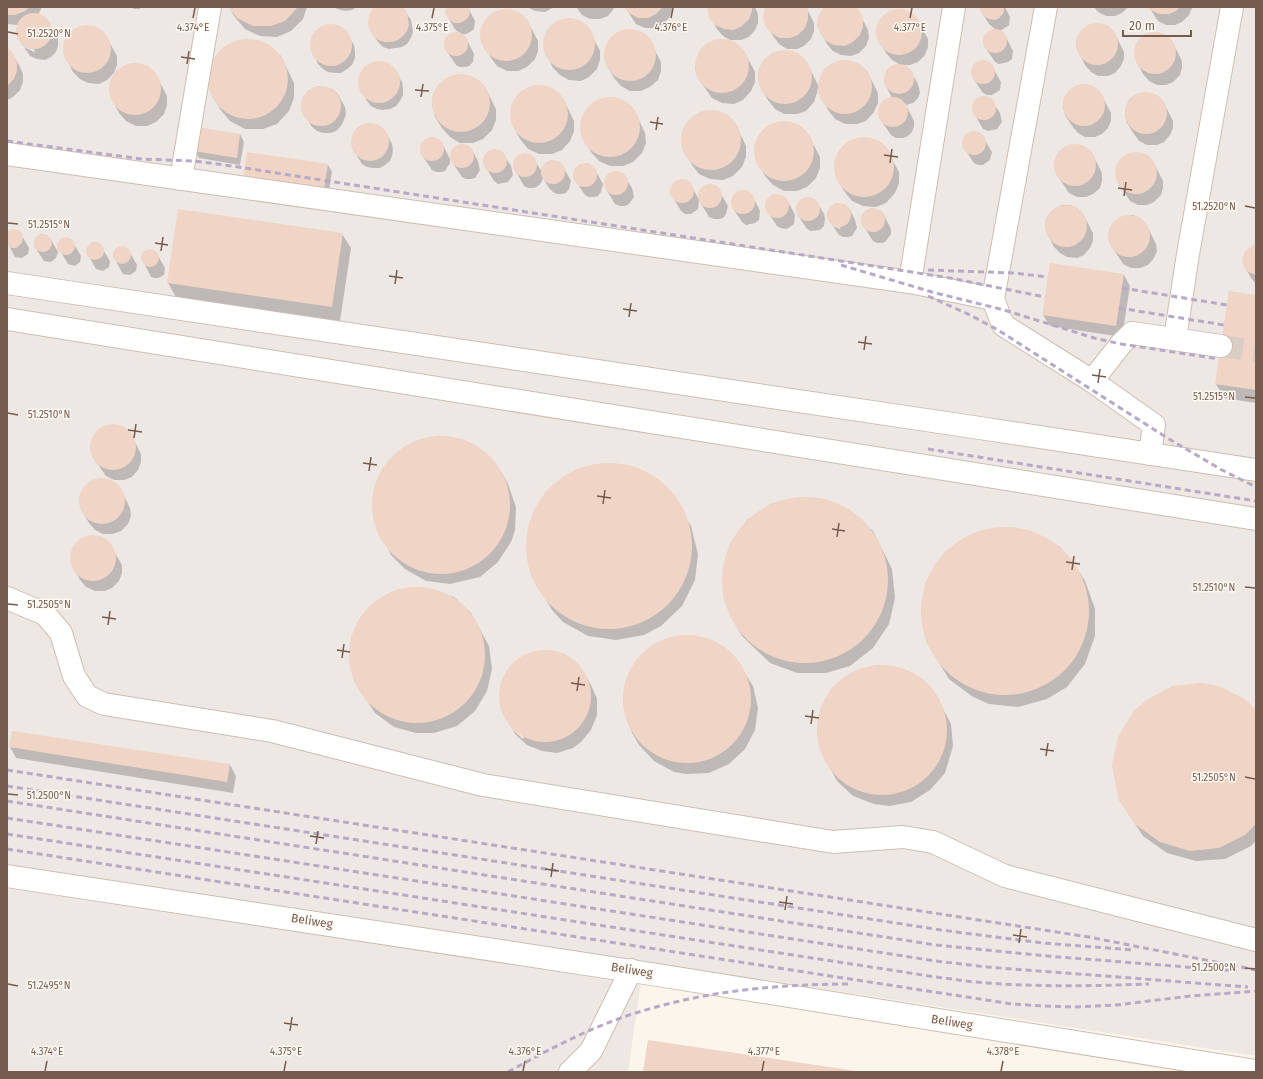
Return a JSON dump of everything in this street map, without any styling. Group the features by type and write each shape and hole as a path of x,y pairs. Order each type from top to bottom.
{"street":[{"path":"181,178 210,7"},
{"path":"910,282 954,7"},
{"path":"1046,7 993,299 1003,325 1092,381 1154,425 1150,454"},
{"path":"1175,340 1188,254 1232,7"},
{"path":"7,154 910,282 993,299"},
{"path":"7,283 1256,470"},
{"path":"7,319 1256,519"},
{"path":"1092,381 1121,344 1132,334 1221,346"},
{"path":"7,598 45,614 61,633 74,676 87,696 104,704 272,731 483,785 833,842 903,837 933,842 1005,876 1256,940"},
{"name":"Beliweg","path":"7,876 630,970 1256,1071"},
{"path":"570,1072 591,1051 630,970"}],"shaded area":[{"path":"7,7 1256,7 1256,1056 644,961 628,1072 7,1072"}],"building":[{"path":"7,7 29,7 25,11 15,15 7,15"},
{"path":"228,7 298,7 285,21 271,26 253,26 237,18"},
{"path":"374,7 403,7 407,12 409,25 403,36 392,42 385,42 378,40 373,35 369,29 368,22 369,15"},
{"path":"446,7 469,7 470,13 468,18 464,21 454,23 447,17 445,12"},
{"path":"624,7 663,7 656,14 648,18 638,18 629,13"},
{"path":"707,7 752,7 752,11 749,19 742,26 734,30 724,29 715,25 709,18"},
{"path":"765,7 807,7 808,19 805,28 798,35 790,38 780,38 771,33 765,26 763,17"},
{"path":"824,7 856,7 863,18 863,27 860,35 853,42 845,46 834,45 826,41 820,33 817,25 818,16"},
{"path":"980,7 1004,7 1004,10 1003,14 995,20 985,17 981,13"},
{"path":"1148,7 1180,7 1176,11 1169,14 1159,14"},
{"path":"506,9 516,11 524,17 530,25 532,35 530,45 524,53 516,59 506,61 496,59 488,53 482,45 480,35 482,25 488,17 496,11"},
{"path":"899,9 912,13 918,19 922,32 918,45 912,51 899,55 886,51 880,45 876,32 880,19 886,13"},
{"path":"37,13 47,18 51,24 51,38 47,44 41,48 31,49 21,44 17,38 16,28 21,18 27,14"},
{"path":"569,18 579,20 587,26 593,34 595,44 593,54 587,62 579,68 569,70 559,68 551,62 545,54 543,44 545,34 551,26 559,20"},
{"path":"1093,23 1101,23 1109,26 1115,32 1118,44 1115,56 1109,62 1101,65 1093,65 1085,62 1079,56 1076,48 1076,40 1079,32 1085,26"},
{"path":"331,24 346,30 352,45 346,60 331,66 316,60 310,45 316,30"},
{"path":"87,25 96,27 104,32 109,40 111,49 109,58 104,66 96,71 87,73 78,71 70,66 65,58 63,49 65,40 70,32 78,27"},
{"path":"630,29 640,31 648,37 654,45 656,55 654,65 648,73 640,79 630,81 620,79 612,73 606,65 604,55 606,45 612,37 620,31"},
{"path":"995,29 1004,32 1007,41 1004,50 995,53 986,50 983,41 986,32"},
{"path":"456,32 465,35 468,44 465,53 456,56 447,53 444,44 447,35"},
{"path":"1151,32 1159,32 1167,35 1173,41 1176,53 1173,65 1167,71 1159,74 1151,74 1143,71 1137,65 1134,57 1134,49 1137,41 1143,35"},
{"path":"248,39 263,42 276,51 285,64 288,79 285,94 276,107 263,116 248,119 233,116 220,107 211,94 208,79 211,64 220,51 233,42"},
{"path":"717,39 727,39 737,43 745,51 749,61 749,71 745,81 737,89 727,93 717,93 707,89 699,81 695,71 695,61 699,51 707,43"},
{"path":"7,47 13,53 17,62 17,71 14,79 7,86"},
{"path":"780,50 790,50 800,54 808,62 812,72 812,82 808,92 800,100 790,104 780,104 770,100 762,92 758,82 758,72 762,62 770,54"},
{"path":"840,60 850,60 860,64 868,72 872,82 872,92 868,102 860,110 850,114 840,114 830,110 822,102 818,92 818,82 822,72 830,64"},
{"path":"983,60 992,63 995,72 992,81 983,84 974,81 971,72 974,63"},
{"path":"379,61 394,67 400,82 394,97 379,103 364,97 358,82 364,67"},
{"path":"130,63 140,63 154,70 161,84 161,94 154,108 140,115 130,115 120,111 113,104 109,94 109,84 113,74 120,67"},
{"path":"899,64 910,68 914,79 910,90 899,94 888,90 884,79 888,68"},
{"path":"455,74 467,74 482,82 490,97 490,109 482,124 467,132 455,132 440,124 432,109 432,97 440,82"},
{"path":"1080,84 1088,84 1096,87 1102,93 1105,105 1102,117 1096,123 1088,126 1080,126 1072,123 1066,117 1063,109 1063,101 1066,93 1072,87"},
{"path":"533,85 545,85 560,93 568,108 568,120 560,135 545,143 533,143 518,135 510,120 510,108 518,93"},
{"path":"325,86 332,89 338,95 341,106 340,114 332,123 325,126 317,126 310,123 302,114 301,102 304,95 313,87"},
{"path":"1142,92 1150,92 1158,95 1164,101 1167,113 1164,125 1158,131 1150,134 1142,134 1134,131 1128,125 1125,117 1125,109 1128,101 1134,95"},
{"path":"984,96 993,99 996,108 993,117 984,120 975,117 972,108 975,99"},
{"path":"610,97 626,102 631,106 635,111 640,127 635,143 631,148 626,152 610,157 594,152 589,148 585,143 580,127 585,111 589,106 594,102"},
{"path":"893,97 904,101 908,112 904,123 893,127 882,123 878,112 882,101"},
{"path":"711,110 727,115 732,119 736,124 741,140 736,156 732,161 727,165 711,170 695,165 690,161 686,156 681,140 686,124 690,119 695,115"},
{"path":"784,121 800,126 805,130 809,135 814,151 809,167 805,172 800,176 784,181 768,176 763,172 759,167 754,151 759,135 763,130 768,126"},
{"path":"366,123 374,123 384,128 388,135 388,149 384,156 374,161 366,161 356,156 354,153 351,146 351,138 356,128 359,126"},
{"path":"197,127 240,134 237,158 194,151"},
{"path":"974,131 983,134 986,143 983,152 974,155 965,152 962,143 965,134"},
{"path":"432,137 441,140 444,149 441,158 432,161 423,158 420,149 423,140"},
{"path":"864,137 880,142 885,146 889,151 894,167 889,183 885,188 880,192 864,197 848,192 843,188 839,183 834,167 839,151 843,146 848,142"},
{"path":"462,144 471,147 474,156 471,165 462,168 453,165 450,156 453,147"},
{"path":"1071,144 1079,144 1087,147 1093,153 1096,165 1093,177 1087,183 1079,186 1071,186 1063,183 1057,177 1054,169 1054,161 1057,153 1063,147"},
{"path":"495,149 504,152 507,161 504,170 495,173 486,170 483,161 486,152"},
{"path":"247,152 328,164 324,189 243,177"},
{"path":"1132,152 1140,152 1148,155 1154,161 1157,173 1154,185 1148,191 1140,194 1132,194 1124,191 1118,185 1115,177 1115,169 1118,161 1124,155"},
{"path":"525,153 534,156 537,165 534,174 525,177 516,174 513,165 516,156"},
{"path":"553,160 562,163 565,172 562,181 553,184 544,181 541,172 544,163"},
{"path":"585,163 594,166 597,175 594,184 585,187 576,184 573,175 576,166"},
{"path":"616,171 625,174 628,183 625,192 616,195 607,192 604,183 607,174"},
{"path":"682,179 691,182 694,191 691,200 682,203 673,200 670,191 673,182"},
{"path":"710,184 719,187 722,196 719,205 710,208 701,205 698,196 701,187"},
{"path":"743,190 752,193 755,202 752,211 743,214 734,211 731,202 734,193"},
{"path":"777,194 786,197 789,206 786,215 777,218 768,215 765,206 768,197"},
{"path":"808,197 817,200 820,209 817,218 808,221 799,218 796,209 799,200"},
{"path":"839,203 848,206 851,215 848,224 839,227 830,224 827,215 830,206"},
{"path":"1062,205 1070,205 1078,208 1084,214 1087,226 1084,238 1078,244 1070,247 1062,247 1054,244 1048,238 1045,230 1045,222 1048,214 1054,208"},
{"path":"873,208 882,211 885,220 882,229 873,232 864,229 861,220 864,211"},
{"path":"178,209 343,233 332,307 167,283"},
{"path":"1125,215 1133,215 1141,218 1147,224 1150,236 1147,248 1141,254 1133,257 1125,257 1117,254 1111,248 1108,240 1108,232 1111,224 1117,218"},
{"path":"12,229 19,230 23,237 22,243 16,248 11,248 7,245 7,232"},
{"path":"39,234 47,234 52,239 50,250 47,252 39,252 34,247 34,239"},
{"path":"62,237 70,237 75,242 73,253 70,255 62,255 57,250 57,242"},
{"path":"91,242 99,242 104,247 102,258 99,260 91,260 86,255 86,247"},
{"path":"1256,245 1256,275 1248,272 1242,261 1245,251"},
{"path":"118,246 126,246 131,251 129,262 126,264 118,264 113,259 113,251"},
{"path":"146,249 154,249 159,254 157,265 154,267 146,267 141,262 141,254"},
{"path":"1050,263 1124,274 1116,326 1042,315"},
{"path":"1229,291 1256,295 1256,390 1215,384"},
{"path":"113,424 126,428 132,434 136,447 132,460 126,466 113,470 100,466 94,460 90,447 94,434 100,428"},
{"path":"441,436 461,439 479,448 490,456 498,467 507,485 510,505 507,525 498,543 490,554 479,562 461,571 441,574 421,571 403,562 392,554 384,543 375,525 372,505 375,485 384,467 392,456 403,448 421,439"},
{"path":"609,463 633,467 648,473 661,482 673,494 682,507 688,522 692,546 688,570 682,585 673,598 661,610 648,619 633,625 609,629 585,625 570,619 557,610 545,598 536,585 530,570 526,546 530,522 536,507 545,494 557,482 570,473 585,467"},
{"path":"102,478 115,482 121,488 125,501 121,514 115,520 102,524 89,520 83,514 79,501 83,488 89,482"},
{"path":"797,497 813,497 829,500 844,506 864,521 879,541 882,548 887,564 887,596 882,612 879,619 864,639 844,654 829,660 813,663 797,663 781,660 766,654 746,639 741,633 731,619 725,604 722,588 722,572 725,556 731,541 746,521 752,516 766,506 781,500"},
{"path":"997,527 1013,527 1029,530 1045,537 1058,546 1070,558 1079,571 1086,587 1089,611 1088,627 1083,643 1075,658 1058,676 1045,685 1029,692 1013,695 997,695 981,692 958,681 935,658 924,635 921,619 921,603 924,587 935,564 958,541 981,530"},
{"path":"93,535 106,539 112,545 116,558 112,571 106,577 93,581 80,577 74,571 70,558 74,545 80,539"},
{"path":"410,587 424,587 443,592 455,598 470,612 480,629 484,642 484,668 480,681 474,693 460,708 455,712 437,720 424,723 410,723 391,718 379,712 364,698 360,693 352,675 349,662 349,648 354,629 360,617 374,602 379,598 397,590"},
{"path":"693,635 717,642 728,649 737,658 746,674 750,686 750,712 744,729 737,740 728,749 717,756 700,762 681,763 657,756 646,749 637,740 630,729 624,712 623,693 630,669 637,658 646,649 657,642 674,636"},
{"path":"545,650 554,651 571,658 583,670 590,687 590,705 583,722 571,734 554,741 545,742 536,741 519,734 507,722 500,705 499,696 500,687 507,670 519,658 536,651"},
{"path":"888,665 907,670 928,684 942,705 946,717 946,743 942,755 928,776 907,790 895,794 876,795 857,790 836,776 822,755 818,743 817,724 822,705 836,684 857,670 869,666"},
{"path":"1201,683 1219,686 1245,699 1256,710 1256,824 1245,835 1219,848 1190,851 1160,842 1136,825 1119,801 1112,765 1118,737 1133,712 1146,700 1172,686"},
{"path":"12,731 230,764 227,782 9,747"},
{"path":"648,1040 856,1071 856,1072 643,1072"}],"tunnel":[{"path":"1221,346 1256,351"}],"railway":[{"path":"7,141 142,159 194,161 232,166 950,278 1045,297"},
{"path":"841,265 932,292 1004,310 1094,338 1121,344 1219,359"},
{"path":"928,270 1013,273 1048,277"},
{"path":"1122,288 1227,305"},
{"path":"928,296 970,315 998,330 1169,439 1222,470 1256,487"},
{"path":"1119,308 1224,325"},
{"path":"928,449 1256,501"},
{"path":"7,770 1089,937 1256,970"},
{"path":"7,786 941,930 1043,943 1135,950"},
{"path":"7,801 936,945 1047,956 1237,971"},
{"path":"7,818 936,961 987,967 1248,987"},
{"path":"7,834 981,983 1048,986 1149,984"},
{"path":"7,849 1012,1004 1075,1007 1117,1005 1190,996 1256,991"},
{"path":"508,1072 562,1043 604,1024 675,1002 734,991 763,988 822,984 852,984"}]}
